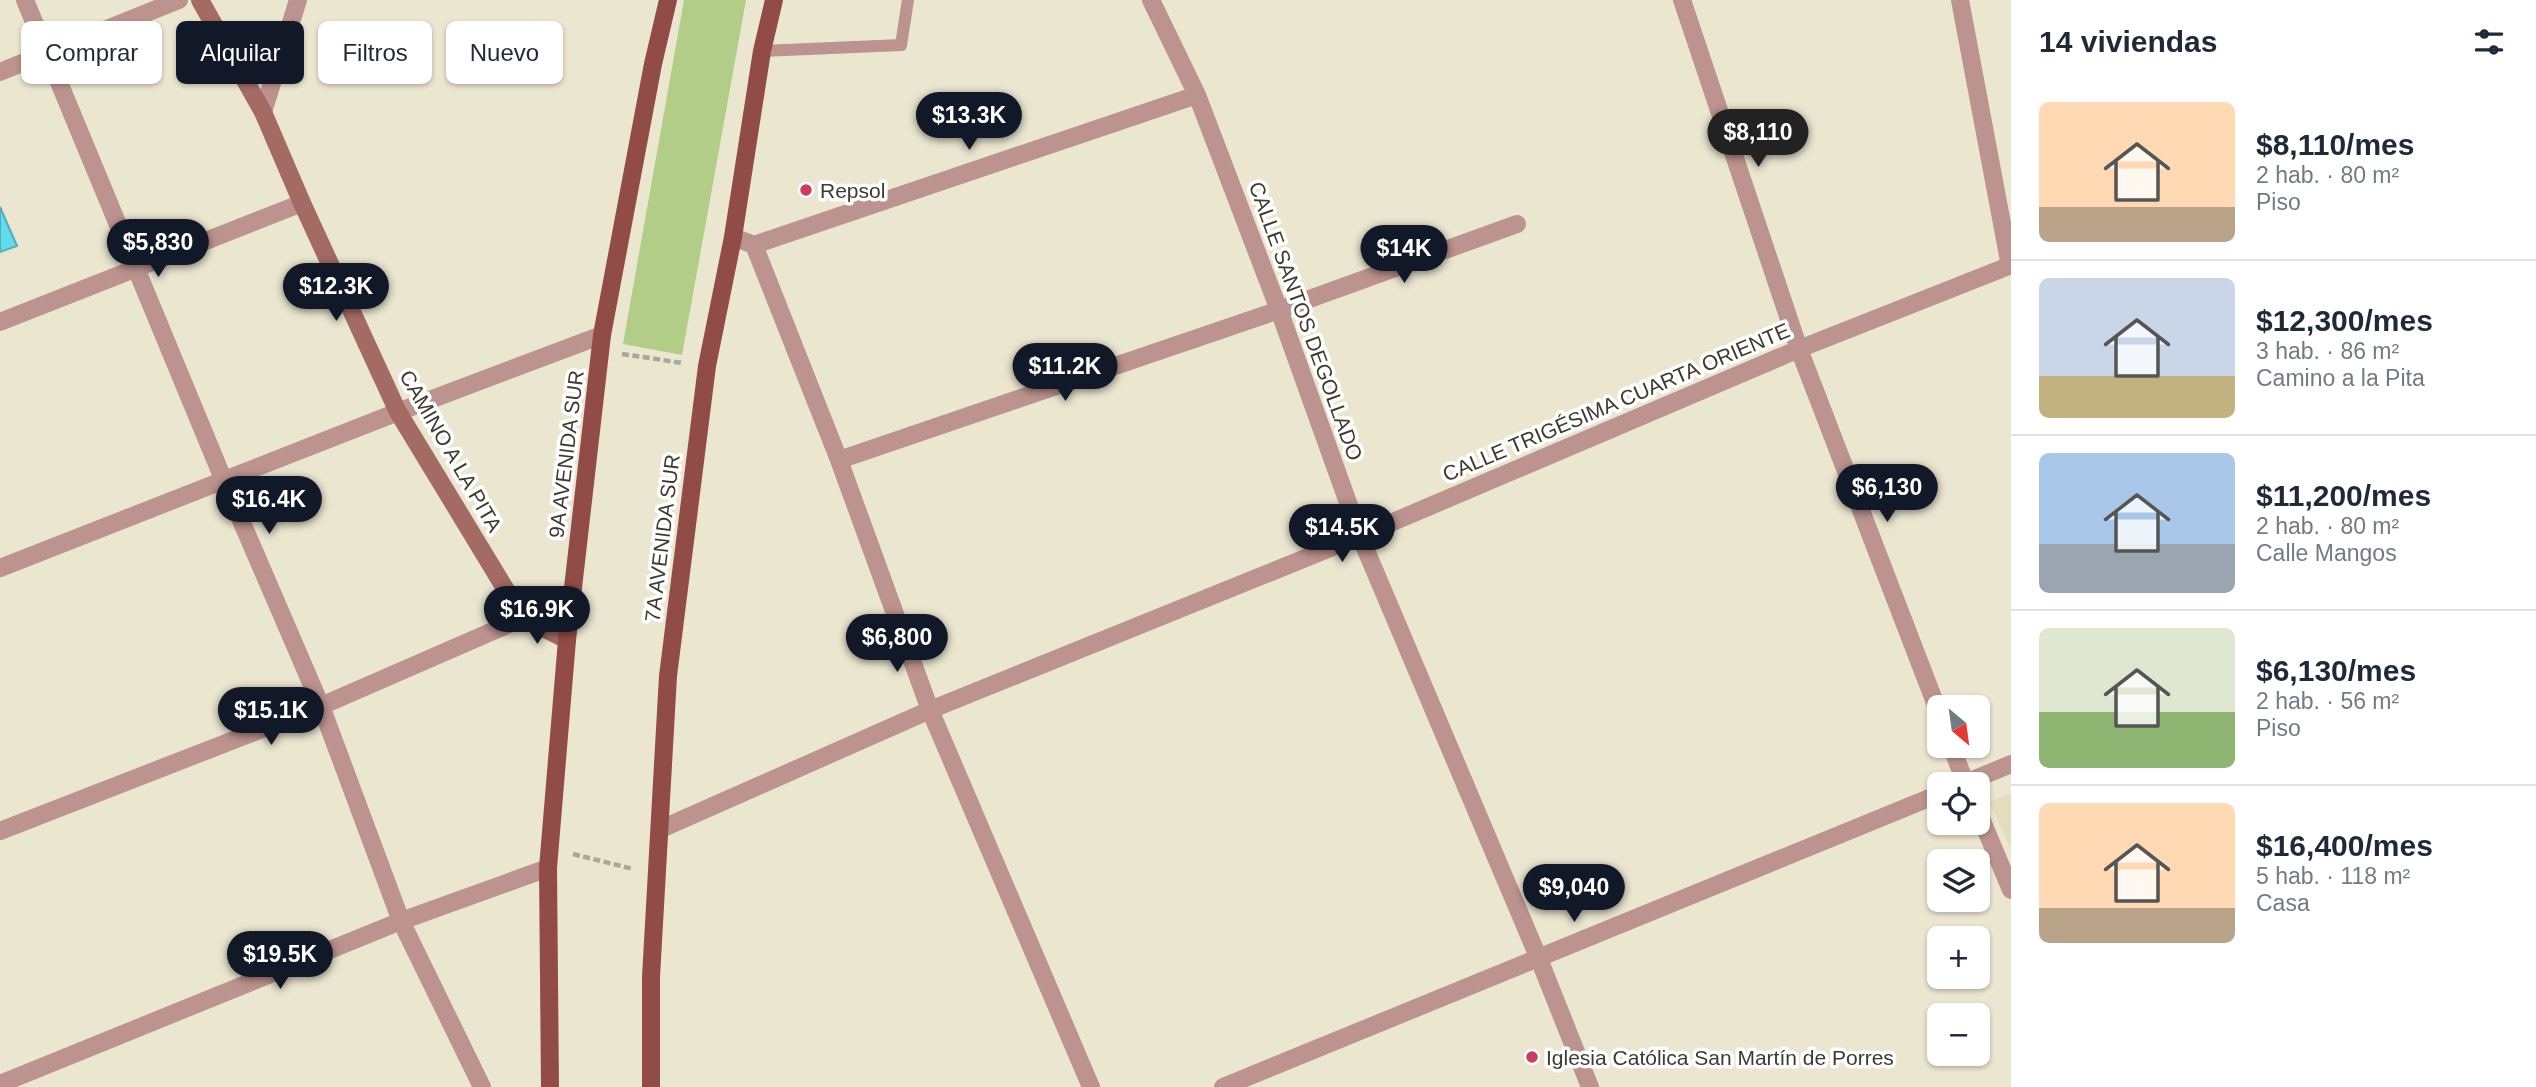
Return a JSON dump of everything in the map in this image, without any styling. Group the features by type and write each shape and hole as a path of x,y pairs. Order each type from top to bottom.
{"main road":[{"name":"9A AVENIDA SUR","path":"550,1087 548,868 567,640 602,343 653,64 668,0"},
{"name":"7A AVENIDA SUR","path":"651,1087 651,977 668,676 707,366 733,237 762,51 774,0"}],"street":[{"path":"24,0 33,21"},
{"path":"126,21 179,0"},
{"name":"CAMINO A LA PITA","path":"200,0 263,112 398,412 523,618"},
{"path":"263,112 298,0"},
{"name":"CALLE SANTOS DEGOLLADO","path":"1151,0 1197,95 1279,310 1360,536 1539,959 1590,1087"},
{"path":"1682,0 1799,349 1932,695"},
{"path":"1960,0 2010,266"},
{"path":"0,72 21,63"},
{"path":"60,84 224,481 321,706 401,921 482,1087"},
{"path":"733,237 754,245 1197,95"},
{"path":"0,322 302,203"},
{"path":"839,460 1279,310 1517,224"},
{"path":"754,245 839,460 930,710 1091,1087"},
{"name":"CALLE TRIGÉSIMA CUARTA ORIENTE","path":"661,830 930,710 1360,536 1799,349 2010,266"},
{"path":"0,568 398,412 602,343"},
{"path":"0,831 321,706 523,618 567,640"},
{"path":"1990,773 2011,764"},
{"path":"1223,1087 1927,799"},
{"path":"1988,835 2011,890"},
{"path":"0,1084 401,921 548,868"}],"lane":[{"path":"762,51 901,45 908,0"}],"path":[{"path":"602,343 707,366"},
{"path":"550,849 657,876"}],"shaded area":[{"path":"2011,793 2011,849 1990,804 1990,802"}],"green space":[{"path":"684,0 746,0 682,355 623,344"}],"water":[{"path":"0,207 17,246 0,252"}],"place":[{"name":"Repsol","path":"806,190"},
{"name":"Iglesia Católica San Martín de Porres","path":"1532,1057"}]}
